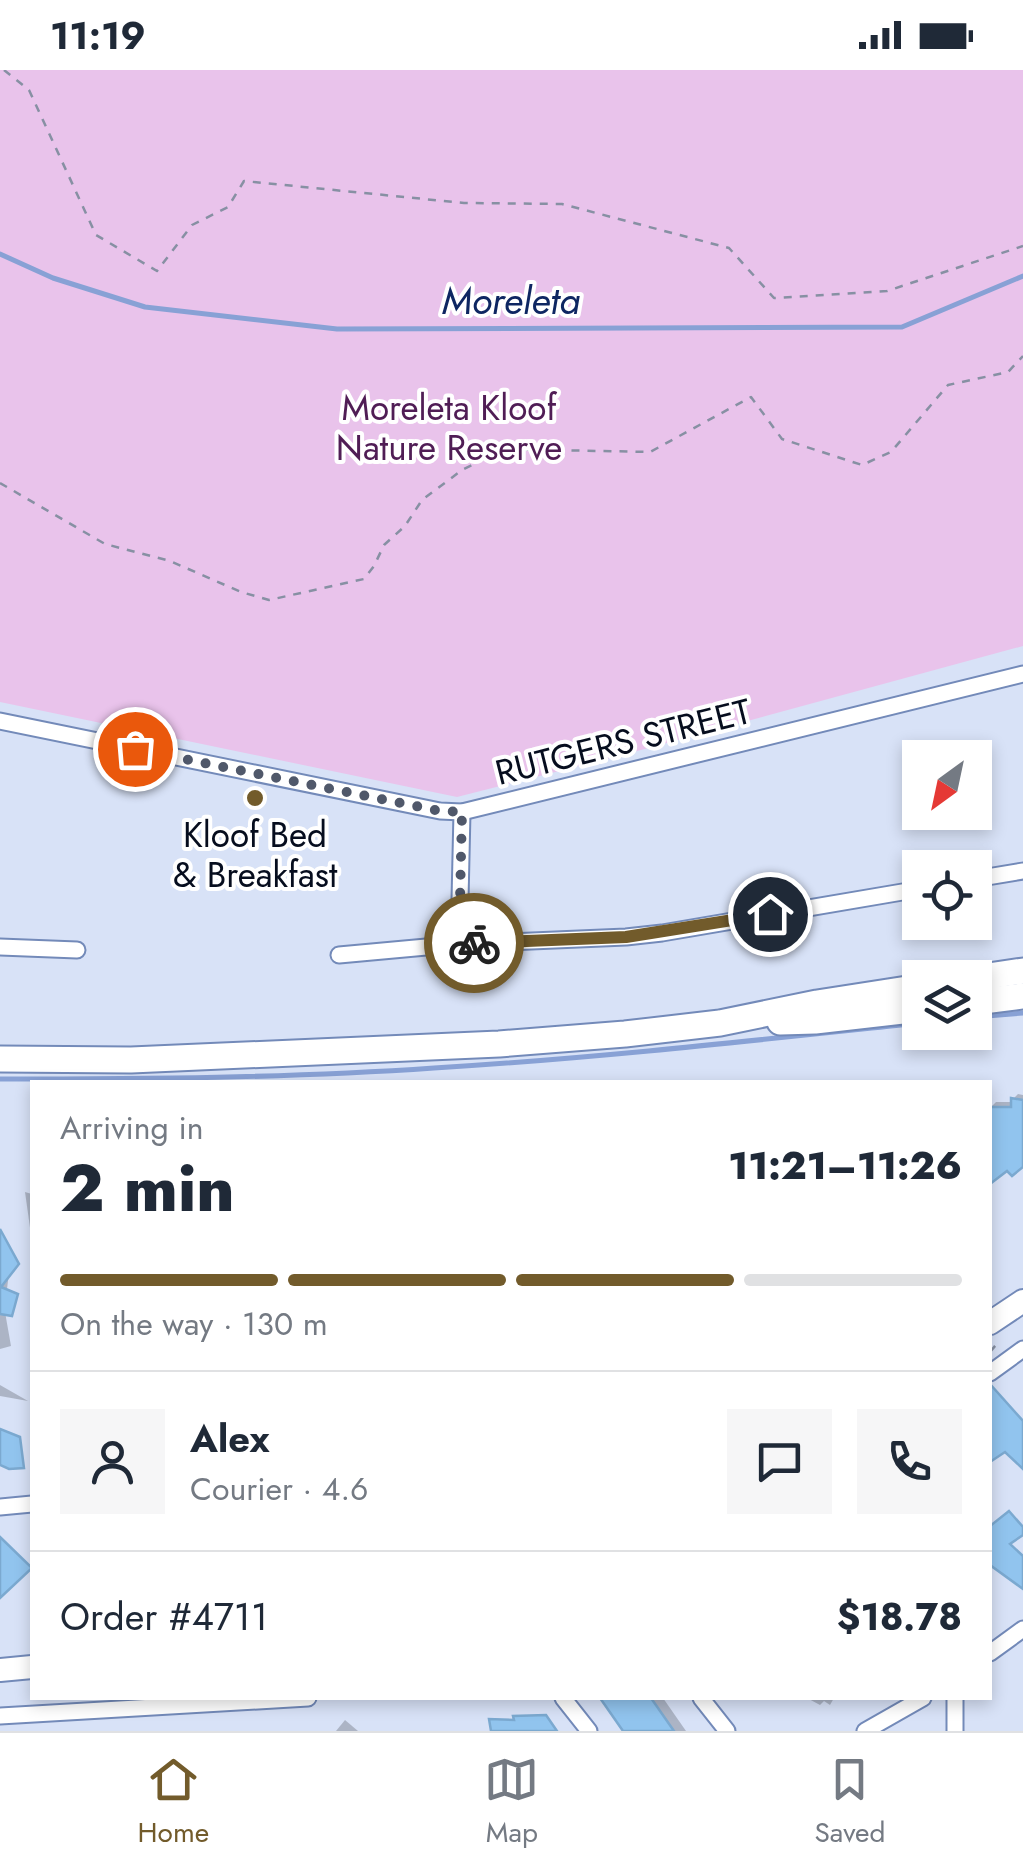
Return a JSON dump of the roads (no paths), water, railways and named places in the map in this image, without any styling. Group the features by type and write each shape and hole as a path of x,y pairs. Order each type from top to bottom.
{"main road":[{"path":"992,976 1023,971"},
{"path":"720,1023 902,989"},
{"path":"992,1000 1023,996"},
{"path":"0,1059 131,1060 414,1049 720,1023 815,1021 902,1011"},
{"path":"992,1323 1023,1300"},
{"path":"0,1670 30,1667"}],"street":[{"name":"RUTGERS STREET","path":"0,720 440,811 462,812 1023,674"},
{"path":"459,944 462,812"},
{"path":"992,876 1023,870"},
{"path":"339,956 459,944 662,933 902,891"},
{"path":"0,946 77,950"},
{"path":"992,1372 1023,1349"},
{"path":"0,1506 30,1504"},
{"path":"992,1652 1023,1629"},
{"path":"0,1716 274,1700"},
{"path":"566,1700 589,1731"},
{"path":"705,1700 727,1731"},
{"path":"866,1731 920,1700"},
{"path":"955,1700 955,1731"}],"waterway":[{"name":"Moreleta","path":"0,254 53,278 145,307 337,329 902,327 1023,276"},
{"path":"992,1016 1023,1013"},
{"path":"0,1079 380,1071 617,1054 902,1025"}],"place":[{"name":"Kloof Bed & Breakfast","path":"255,798"}],"park label":[{"name":"Moreleta Kloof Nature Reserve","path":"449,428"}]}
